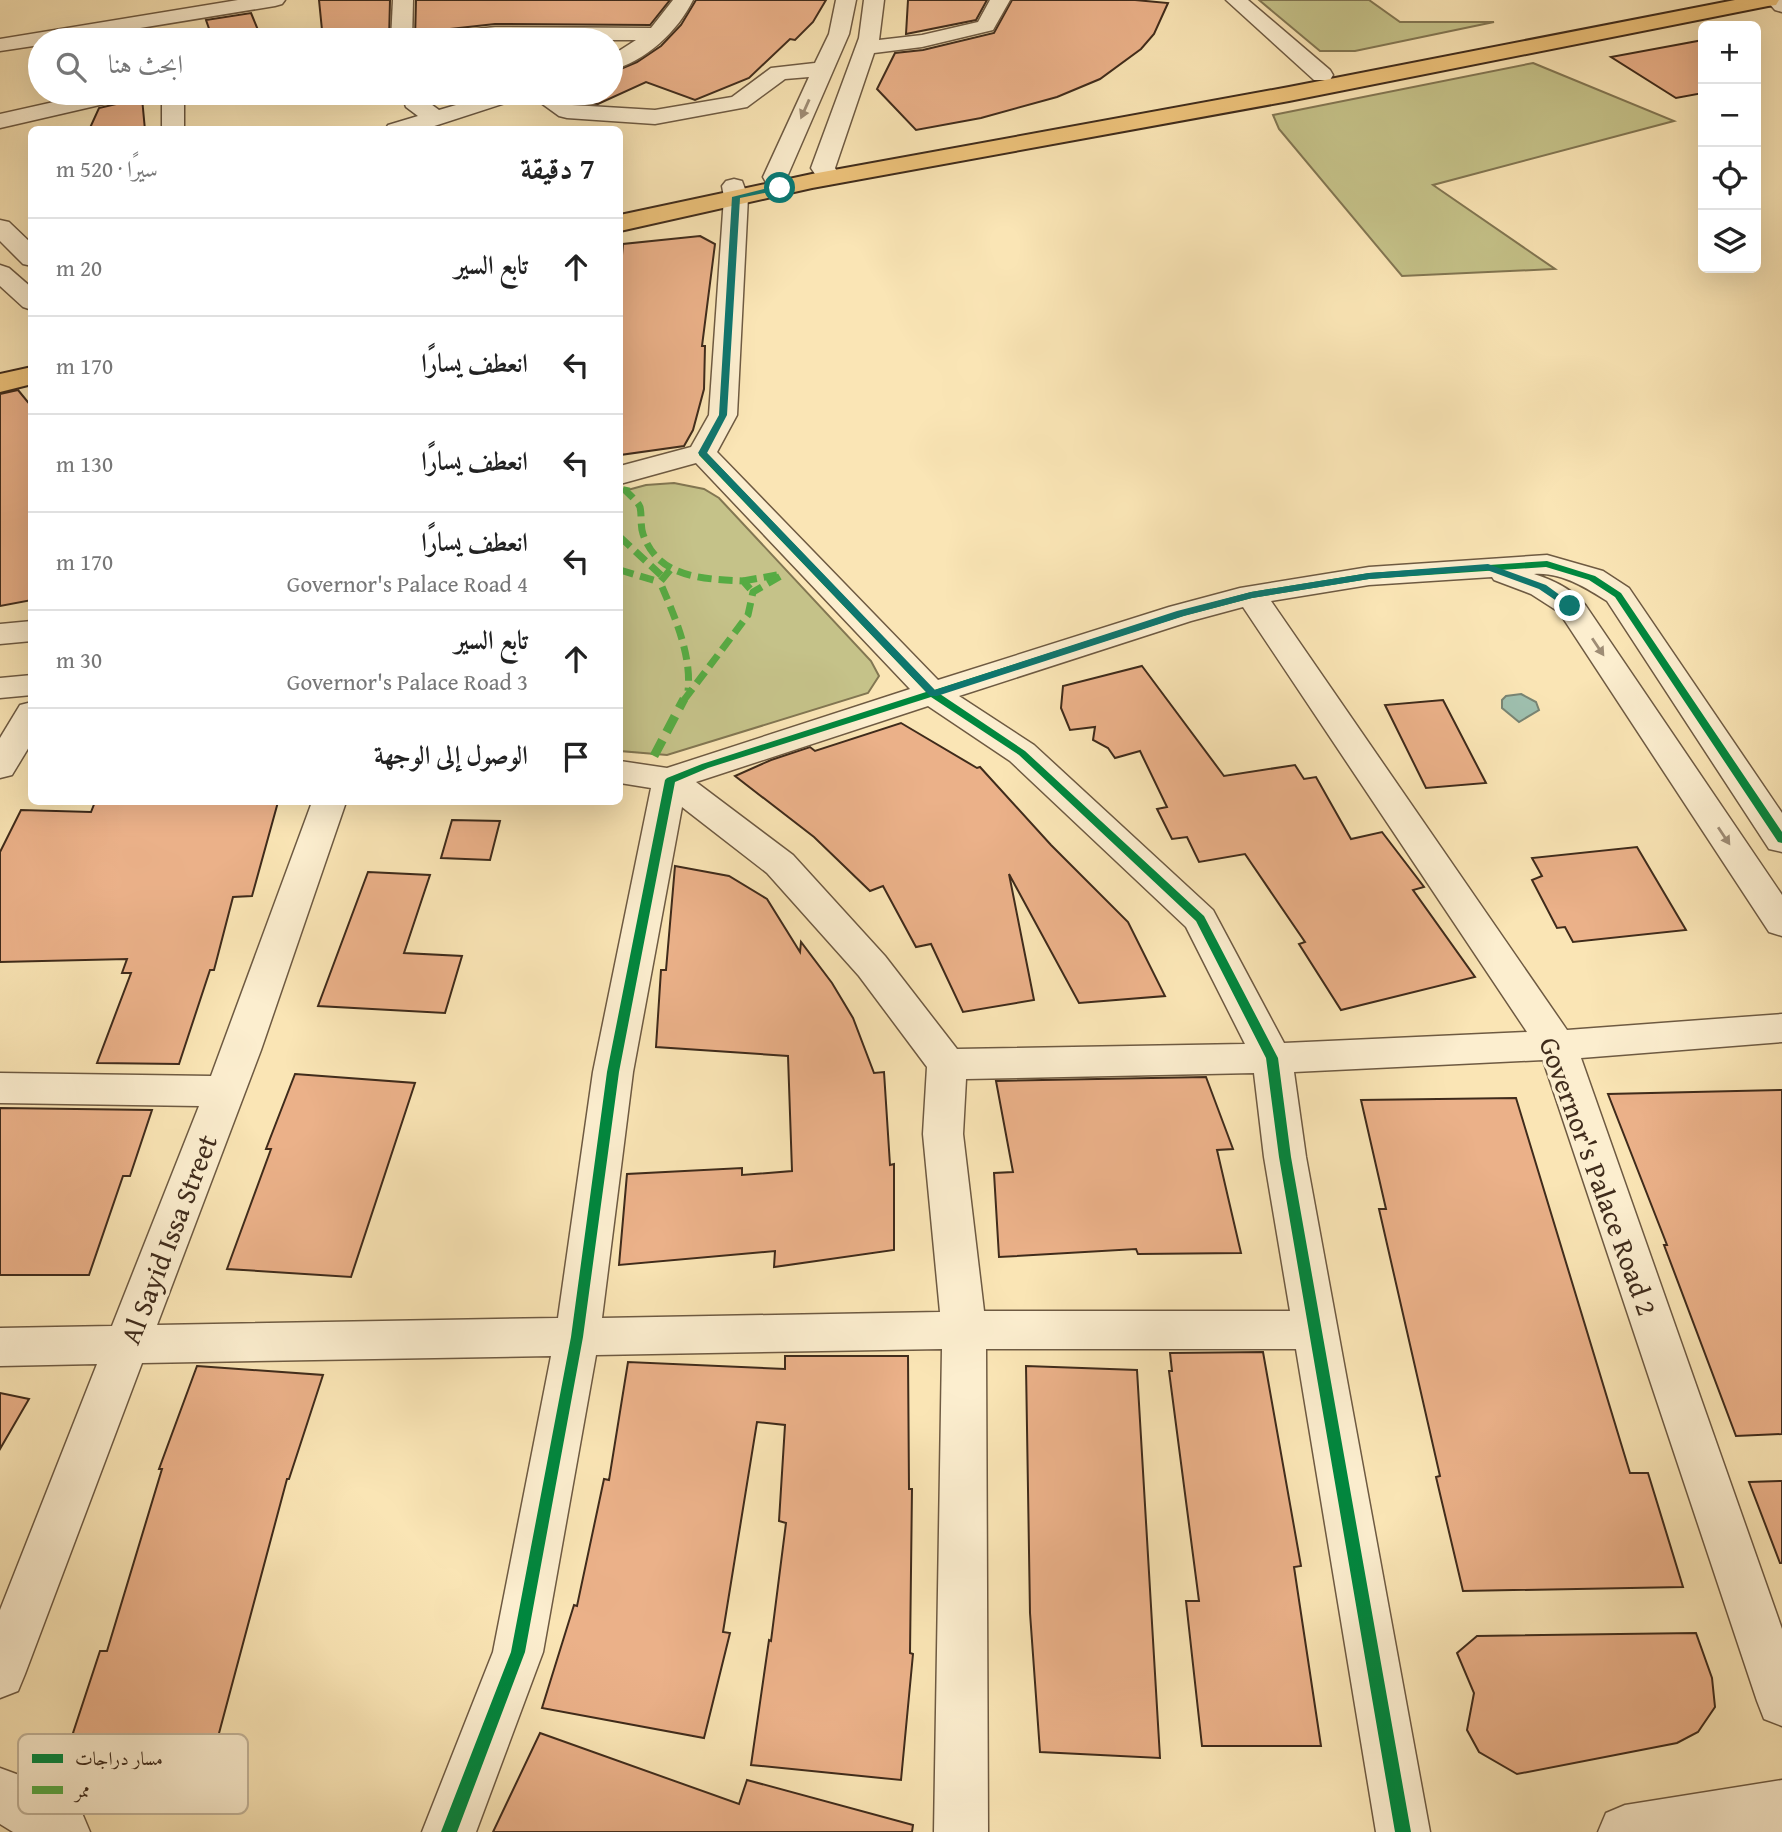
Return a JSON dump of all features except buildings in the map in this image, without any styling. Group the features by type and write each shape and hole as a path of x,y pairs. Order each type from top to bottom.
{"main road":[{"path":"826,173 1707,0"},
{"path":"623,209 1289,94 1769,0"},
{"path":"623,222 735,191"},
{"path":"0,370 28,362"},
{"path":"0,383 28,376"}],"street":[{"path":"82,28 183,7 275,0"},
{"path":"402,28 403,0"},
{"path":"623,59 679,12 684,0"},
{"path":"777,182 839,34 846,0"},
{"path":"826,173 865,48 874,0"},
{"path":"865,48 922,41 986,26 1000,0"},
{"path":"1236,0 1322,75"},
{"path":"1776,0 1782,6"},
{"path":"180,28 183,7"},
{"path":"623,34 654,34"},
{"path":"0,45 28,39"},
{"path":"558,105 567,111 655,117 739,102 779,73 823,69"},
{"path":"0,121 70,105"},
{"path":"173,105 173,126"},
{"path":"418,105 435,118"},
{"path":"409,126 479,105"},
{"path":"623,474 702,453 723,415 735,191"},
{"path":"0,273 28,298"},
{"path":"702,453 933,694 1022,753 1199,919 1272,1058 1285,1157 1403,1832"},
{"path":"670,780 705,766 1180,614 1251,595 1369,576 1547,565 1592,578 1618,595 1782,840"},
{"path":"1488,567 1542,587 1570,606 1782,923"},
{"name":"Governor's Palace Road 2","path":"1251,595 1557,1045 1782,1701"},
{"path":"0,634 28,631"},
{"path":"0,688 28,685"},
{"path":"0,767 28,719"},
{"path":"623,772 670,780 780,864 872,966 947,1064 943,1134 964,1330 961,1832"},
{"path":"449,1832 517,1651 577,1336 613,1072 670,780"},
{"name":"Al Sayid Issa Street","path":"0,1674 225,1091 328,805"},
{"path":"947,1064 1272,1058 1557,1045 1782,1028"},
{"path":"0,1088 225,1091"},
{"path":"0,1347 964,1330 1315,1330"},
{"path":"0,1794 18,1805"},
{"path":"1625,1832 1782,1806"},
{"path":"33,1814 63,1832"}],"shaded area":[{"path":"1259,0 1369,0 1400,22 1494,22 1355,51 1320,51"},
{"path":"1533,63 1674,121 1433,185 1555,269 1402,276 1279,129 1273,115"},
{"path":"674,483 704,489 719,498 871,661 879,676 868,693 667,755 623,751 623,491 646,485"},
{"path":"1521,694 1536,702 1539,710 1519,722 1502,708 1502,700 1506,696"}],"marked path":[{"path":"627,487 626,491 640,507 639,517 647,544 665,565 689,576 743,581 753,592"},
{"path":"623,540 664,578"},
{"path":"670,570 660,582 674,614 690,675 688,691"},
{"path":"623,571 660,582"},
{"path":"654,756 688,692 748,615 753,592 784,574"},
{"path":"743,581 777,575"}],"cycle path":[{"path":"702,453 933,694 1022,753 1200,919 1272,1058 1285,1157 1403,1832"},
{"path":"449,1832 518,1652 577,1337 613,1072 670,780 705,766 1180,614 1251,595 1369,576 1547,564 1592,578 1618,595 1782,840"}],"route":[{"path":"780,188 736,197 723,415 702,453 933,694 1180,614 1251,595 1369,576 1488,567 1542,587 1570,606"}]}
